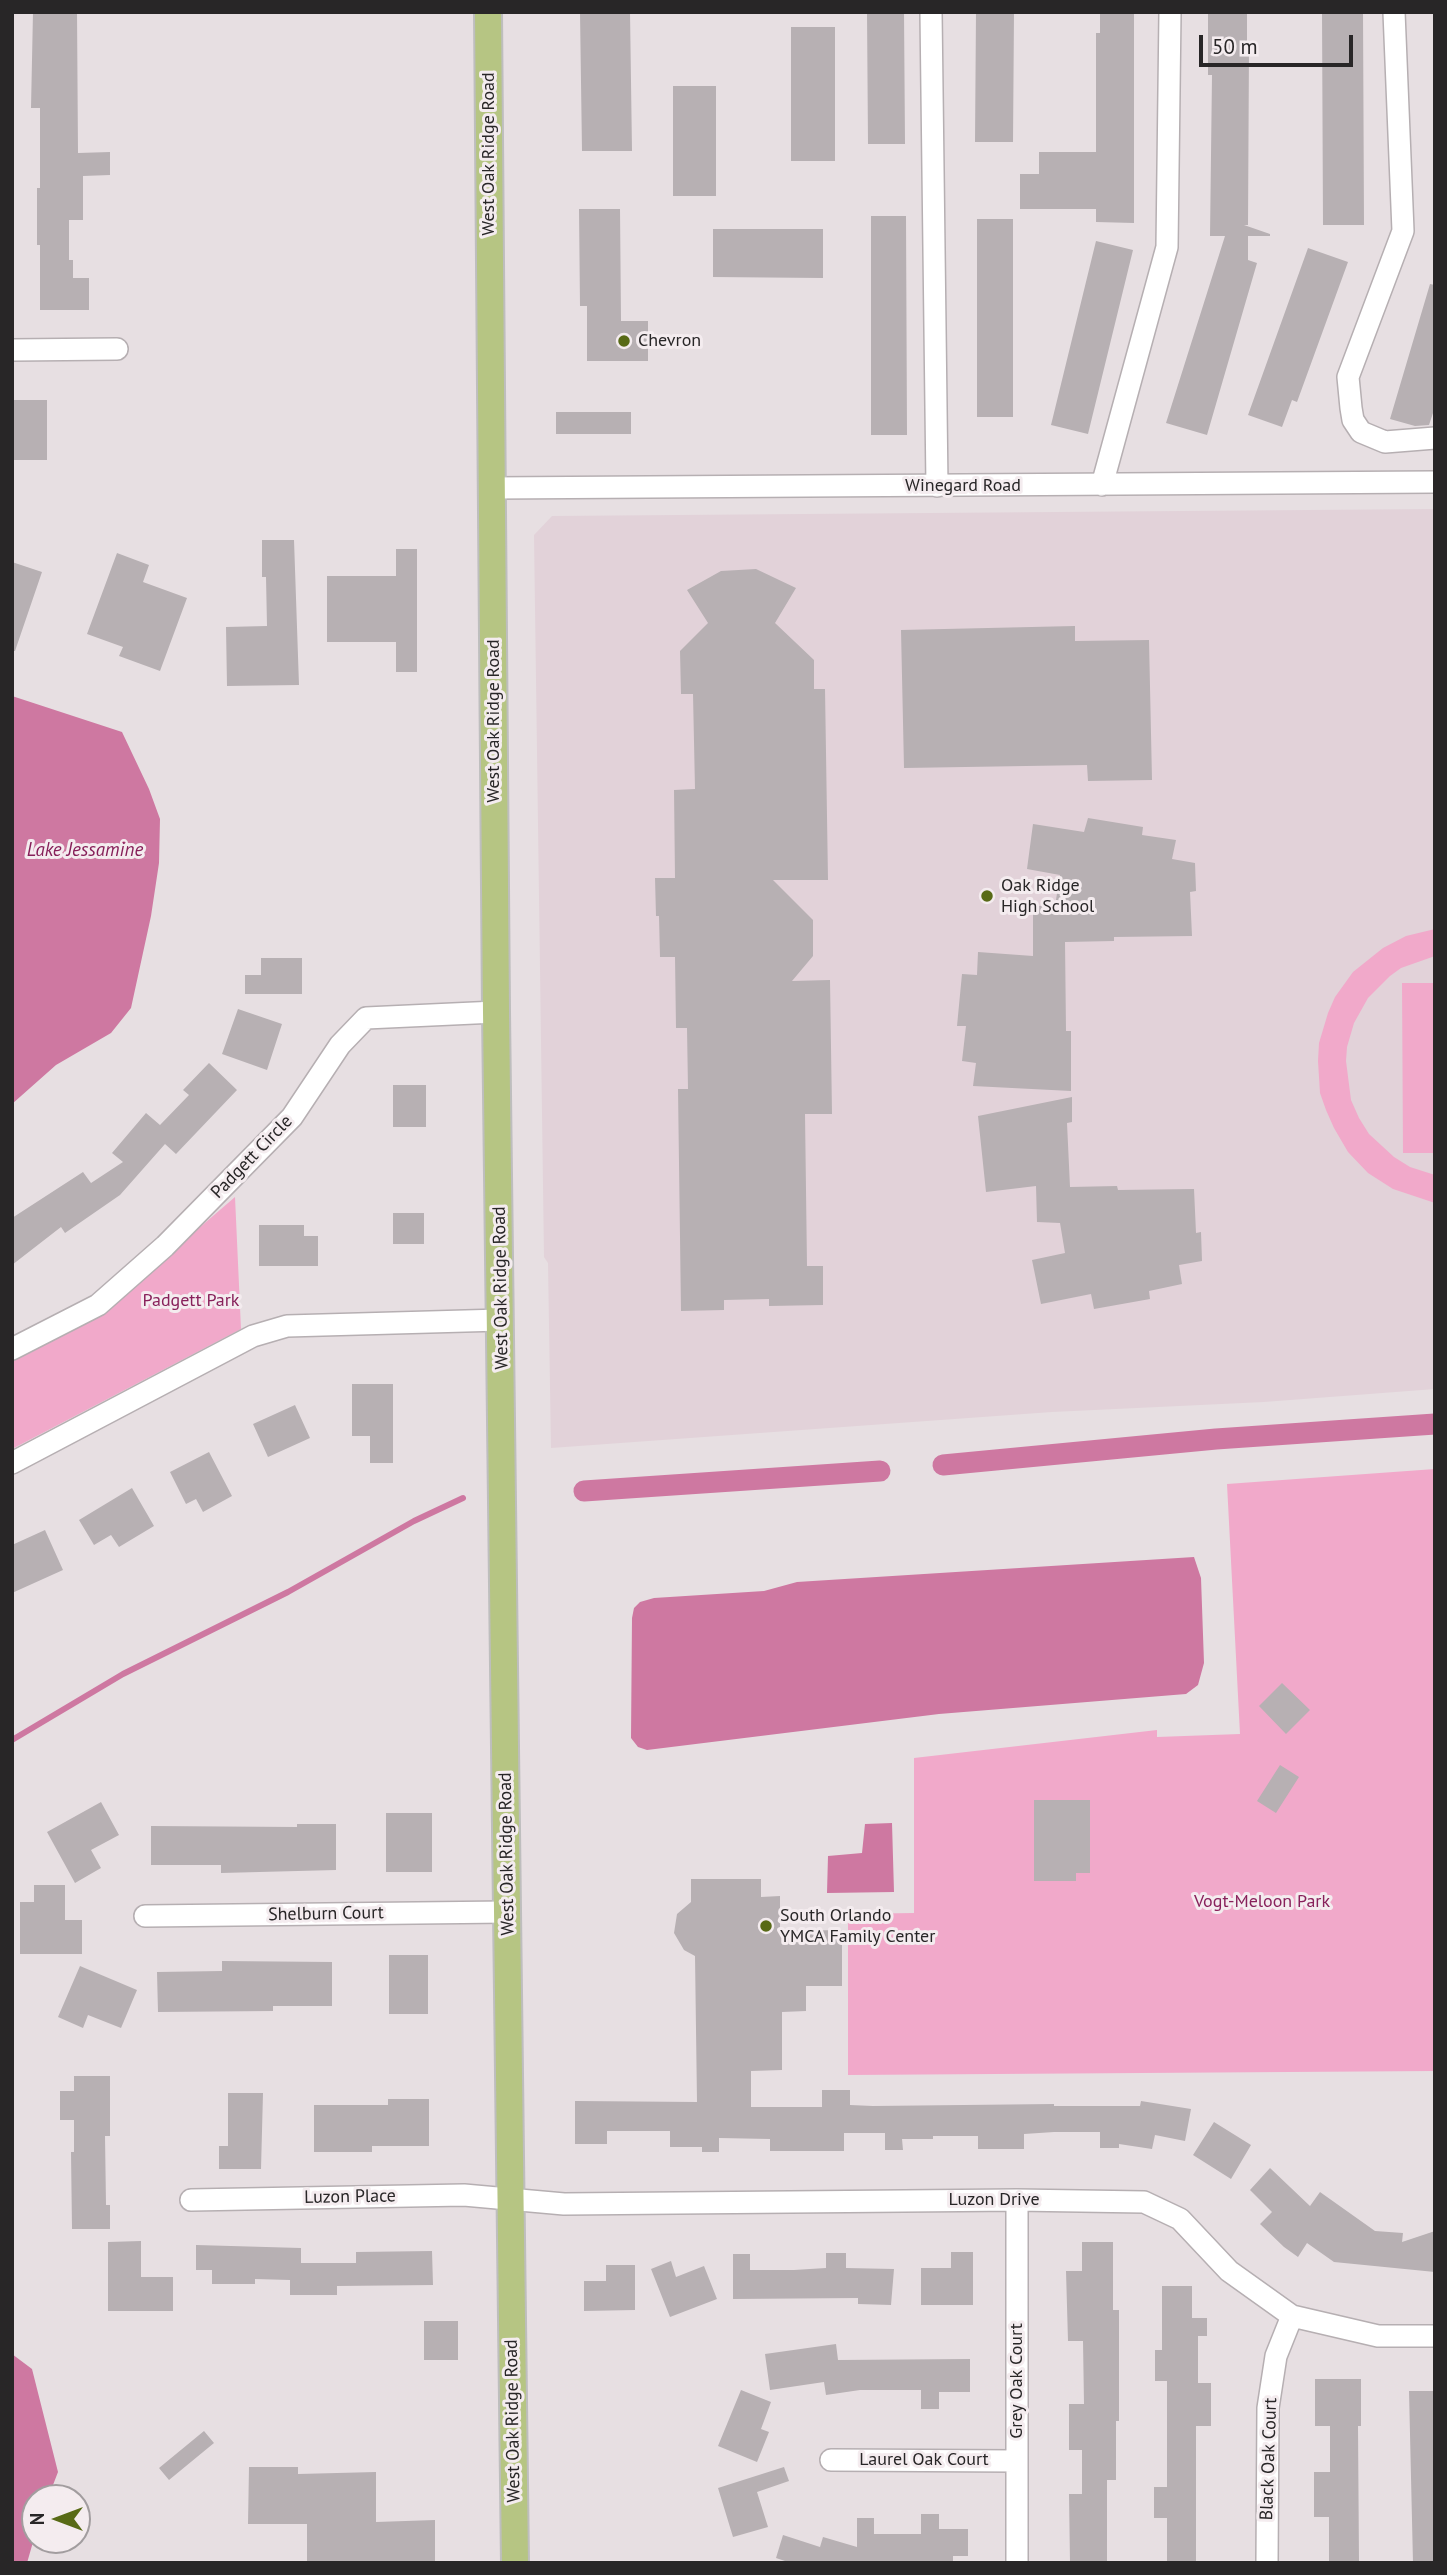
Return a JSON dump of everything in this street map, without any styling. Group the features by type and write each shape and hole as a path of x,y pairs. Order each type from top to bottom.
{"main road":[{"name":"West Oak Ridge Road","path":"488,12 496,1012 515,2563"}],"street":[{"path":"931,12 937,486"},
{"path":"1102,485 1167,247 1170,183 1170,12"},
{"path":"1394,12 1403,230 1348,377 1353,420 1361,432 1385,442 1435,439"},
{"path":"12,350 117,349"},
{"name":"Winegard Road","path":"492,488 1435,482"},
{"name":"Padgett Circle","path":"12,1349 98,1305 165,1247 292,1117 340,1045 366,1018 496,1012"},
{"path":"12,1463 253,1336 287,1325 501,1320"},
{"name":"Shelburn Court","path":"145,1916 507,1912"},
{"name":"Luzon Place","path":"191,2200 464,2195 510,2200"},
{"name":"Luzon Drive","path":"510,2200 564,2204 1017,2200 1144,2202 1180,2219 1229,2272 1292,2316 1378,2336 1435,2336"},
{"name":"Grey Oak Court","path":"1017,2200 1017,2563"},
{"name":"Black Oak Court","path":"1267,2563 1268,2408 1276,2356 1292,2316"},
{"name":"Laurel Oak Court","path":"831,2460 1017,2460"}],"shaded area":[{"name":"Oak Ridge High School","path":"1435,509 1435,1389 1264,1402 1052,1412 551,1448 548,1263 544,1257 534,535 552,516"}],"green space":[{"path":"1435,929 1435,956 1401,968 1368,998 1354,1023 1346,1061 1351,1100 1369,1134 1394,1157 1410,1167 1435,1175 1435,1203 1393,1189 1368,1173 1348,1152 1334,1128 1320,1093 1318,1061 1319,1043 1328,1013 1335,997 1353,972 1383,948 1406,936"},
{"path":"1402,983 1435,983 1435,1153 1403,1153"},
{"name":"Padgett Park","path":"235,1197 241,1329 12,1449 12,1359 32,1352 105,1309"},
{"name":"Vogt-Meloon Park","path":"1435,1469 1435,2071 848,2075 848,1914 914,1913 914,1758 1157,1730 1157,1737 1240,1734 1227,1484"}],"water":[{"name":"Lake Jessamine","path":"12,696 122,732 160,819 159,863 151,916 131,1008 111,1033 56,1065 12,1104"},
{"path":"1194,1557 1201,1578 1204,1663 1198,1685 1186,1694 939,1714 647,1750 638,1747 631,1738 632,1618 634,1608 640,1602 654,1598 764,1591 797,1582"},
{"path":"892,1823 894,1892 827,1893 828,1856 862,1853 865,1824"},
{"path":"12,2354 32,2369 58,2472 53,2484 21,2484 21,2554 30,2554 27,2563 12,2563"}],"building":[{"path":"33,12 77,12 78,153 110,152 110,175 83,176 83,220 69,220 69,260 73,260 73,278 89,278 89,310 40,310 37,188 40,188 40,108 31,108"},
{"path":"580,12 630,12 632,151 582,151"},
{"path":"867,12 904,12 905,144 868,144"},
{"path":"976,12 1014,12 1013,142 975,142"},
{"path":"1100,12 1134,12 1134,223 1096,222 1096,209 1020,209 1020,174 1039,174 1039,152 1096,152 1096,33 1100,33"},
{"path":"1208,12 1247,12 1248,225 1244,225 1270,236 1248,236 1248,260 1257,263 1207,435 1166,423 1225,236 1210,236 1212,75 1208,75"},
{"path":"1322,12 1363,12 1364,225 1323,225"},
{"path":"791,27 835,27 835,161 791,161"},
{"path":"673,86 716,86 716,196 673,196"},
{"path":"579,209 620,209 621,321 648,321 648,361 587,361 587,306 580,306"},
{"path":"871,216 906,216 907,435 871,435"},
{"path":"977,219 1013,219 1013,417 977,417"},
{"path":"713,229 823,229 823,278 713,277"},
{"path":"1096,241 1133,250 1088,434 1051,425"},
{"path":"1308,248 1348,262 1297,402 1292,400 1282,427 1248,415"},
{"path":"1430,284 1435,285 1435,407 1429,425 1415,426 1390,419"},
{"path":"12,400 47,400 47,460 12,460"},
{"path":"556,412 631,412 631,434 556,434"},
{"path":"262,540 294,540 299,685 227,686 226,627 267,626 266,577 262,577"},
{"path":"396,549 417,549 417,672 396,672 396,642 327,642 327,576 396,576"},
{"path":"117,553 149,565 143,582 187,598 160,671 119,656 123,647 87,634"},
{"path":"12,562 42,572 15,651 12,651"},
{"path":"756,569 796,588 775,623 814,660 814,689 825,689 828,880 773,880 813,920 813,956 792,981 830,980 832,1114 805,1114 807,1266 823,1266 823,1305 769,1306 769,1299 724,1300 724,1310 681,1311 678,1089 688,1089 687,1028 676,1028 675,957 660,957 655,878 675,878 674,790 695,789 693,694 681,694 680,651 708,623 687,590 721,571"},
{"path":"1075,626 1075,641 1149,640 1152,780 1088,781 1087,765 904,768 901,630"},
{"path":"1088,818 1143,827 1142,835 1176,840 1172,859 1195,863 1196,891 1190,892 1192,936 1114,937 1114,941 1065,942 1066,1031 1071,1031 1071,1091 973,1086 976,1063 962,1061 966,1026 957,1026 962,974 977,975 978,952 1033,956 1033,906 1055,906 1060,875 1027,869 1033,824 1084,832"},
{"path":"261,958 302,958 302,994 245,994 245,975 261,975"},
{"path":"238,1009 282,1024 267,1070 222,1054"},
{"path":"209,1063 237,1090 176,1154 165,1144 120,1195 65,1233 61,1227 12,1265 12,1218 83,1172 91,1183 123,1162 112,1153 146,1113 160,1125 189,1095 183,1090"},
{"path":"393,1085 426,1085 426,1127 393,1127"},
{"path":"1072,1097 1072,1122 1067,1123 1070,1187 1117,1186 1118,1190 1194,1189 1196,1233 1201,1232 1202,1261 1179,1265 1182,1284 1149,1291 1150,1299 1094,1309 1091,1294 1041,1304 1032,1260 1065,1253 1060,1223 1037,1222 1036,1186 986,1192 978,1116"},
{"path":"393,1213 424,1213 424,1244 393,1244"},
{"path":"259,1225 304,1225 304,1236 318,1236 318,1266 259,1266"},
{"path":"352,1384 393,1384 393,1463 370,1463 370,1436 352,1436"},
{"path":"295,1405 310,1438 268,1457 253,1424"},
{"path":"209,1452 232,1496 203,1512 196,1499 186,1504 170,1472"},
{"path":"132,1488 154,1526 119,1547 111,1535 94,1545 79,1520"},
{"path":"45,1530 63,1570 12,1593 12,1545"},
{"path":"1282,1683 1310,1710 1286,1734 1259,1706"},
{"path":"1280,1765 1299,1777 1276,1813 1257,1801"},
{"path":"1034,1800 1090,1800 1090,1873 1076,1873 1076,1881 1034,1881"},
{"path":"101,1802 119,1835 91,1850 101,1868 75,1883 47,1832"},
{"path":"386,1813 432,1813 432,1872 386,1872"},
{"path":"297,1824 336,1824 336,1870 221,1873 221,1865 151,1865 151,1826 297,1827"},
{"path":"691,1879 761,1879 761,1897 780,1896 780,1931 842,1930 842,1986 806,1986 806,2011 782,2012 782,2070 751,2071 751,2107 822,2107 822,2090 850,2090 850,2105 873,2106 1140,2106 1141,2101 1191,2109 1185,2141 1155,2135 1152,2149 1119,2144 1119,2148 1100,2148 1100,2132 1054,2132 1024,2134 1024,2149 978,2149 978,2136 933,2136 933,2139 902,2139 903,2150 885,2150 885,2133 844,2133 844,2151 770,2151 770,2139 719,2138 719,2152 702,2152 702,2147 670,2147 670,2131 607,2131 607,2144 575,2144 575,2101 697,2102 695,1956 684,1950 674,1933 677,1914 691,1902"},
{"path":"34,1885 65,1885 65,1920 82,1920 82,1954 20,1954 20,1902 34,1902"},
{"path":"389,1955 428,1955 428,2014 389,2014"},
{"path":"222,1961 332,1962 332,2006 273,2006 273,2011 158,2012 157,1972 222,1971"},
{"path":"80,1966 137,1990 121,2028 88,2015 83,2028 58,2017"},
{"path":"74,2076 110,2076 110,2136 105,2136 106,2205 110,2205 110,2229 72,2229 71,2152 74,2152 74,2120 60,2120 60,2091 74,2091"},
{"path":"228,2093 263,2093 261,2169 219,2169 219,2146 228,2146"},
{"path":"388,2099 429,2099 429,2146 372,2146 372,2152 314,2152 314,2105 388,2105"},
{"path":"1214,2122 1251,2145 1231,2179 1193,2155"},
{"path":"1270,2168 1310,2206 1320,2192 1375,2231 1403,2233 1402,2242 1435,2231 1435,2272 1334,2262 1307,2243 1298,2257 1260,2224 1272,2212 1250,2190"},
{"path":"141,2241 141,2277 173,2277 173,2311 108,2311 108,2242"},
{"path":"1082,2242 1113,2242 1113,2310 1119,2310 1119,2421 1116,2421 1116,2480 1107,2480 1107,2563 1070,2563 1069,2494 1082,2494 1082,2450 1069,2450 1069,2404 1084,2404 1083,2341 1068,2341 1066,2271 1082,2271"},
{"path":"196,2245 301,2248 301,2263 356,2263 356,2252 432,2251 433,2285 337,2286 337,2295 290,2295 290,2280 255,2279 255,2284 212,2284 212,2270 196,2270"},
{"path":"951,2252 973,2252 973,2305 921,2305 921,2268 951,2268"},
{"path":"826,2253 846,2253 846,2268 894,2269 891,2305 858,2304 858,2298 733,2299 733,2254 750,2254 750,2270 794,2270 826,2268"},
{"path":"671,2261 676,2277 704,2266 717,2299 670,2317 651,2269"},
{"path":"606,2265 635,2265 635,2310 584,2311 584,2281 606,2281"},
{"path":"1162,2286 1192,2286 1192,2318 1207,2318 1207,2336 1198,2336 1198,2383 1211,2383 1211,2426 1196,2426 1196,2563 1167,2563 1167,2518 1154,2518 1154,2487 1167,2487 1167,2381 1155,2381 1155,2350 1162,2350"},
{"path":"424,2321 458,2321 458,2360 424,2360"},
{"path":"836,2344 838,2360 970,2359 970,2392 939,2392 939,2409 921,2409 921,2390 860,2390 826,2395 824,2382 770,2390 765,2354"},
{"path":"1315,2379 1361,2379 1361,2426 1358,2426 1359,2563 1329,2563 1329,2517 1314,2517 1314,2472 1330,2472 1330,2426 1315,2426"},
{"path":"741,2390 771,2402 761,2429 769,2432 757,2462 718,2446"},
{"path":"1409,2391 1435,2391 1435,2563 1413,2563"},
{"path":"204,2431 214,2443 169,2480 159,2468"},
{"path":"249,2467 298,2467 298,2474 376,2472 376,2522 435,2520 435,2563 307,2563 307,2524 248,2524"},
{"path":"784,2467 789,2481 757,2492 768,2527 733,2537 718,2488"},
{"path":"921,2514 939,2514 939,2529 968,2529 968,2556 953,2556 953,2563 791,2563 776,2558 783,2535 820,2547 823,2537 857,2547 857,2518 874,2518 874,2534 921,2534"}],"waterway":[{"path":"943,1465 1216,1439 1435,1424"},
{"path":"584,1491 880,1471"},
{"path":"12,1740 123,1674 288,1592 414,1521 463,1498"}],"place":[{"name":"Chevron","path":"624,341"},
{"name":"Oak Ridge High School","path":"987,896"},
{"name":"South Orlando YMCA Family Center","path":"766,1926"}]}
